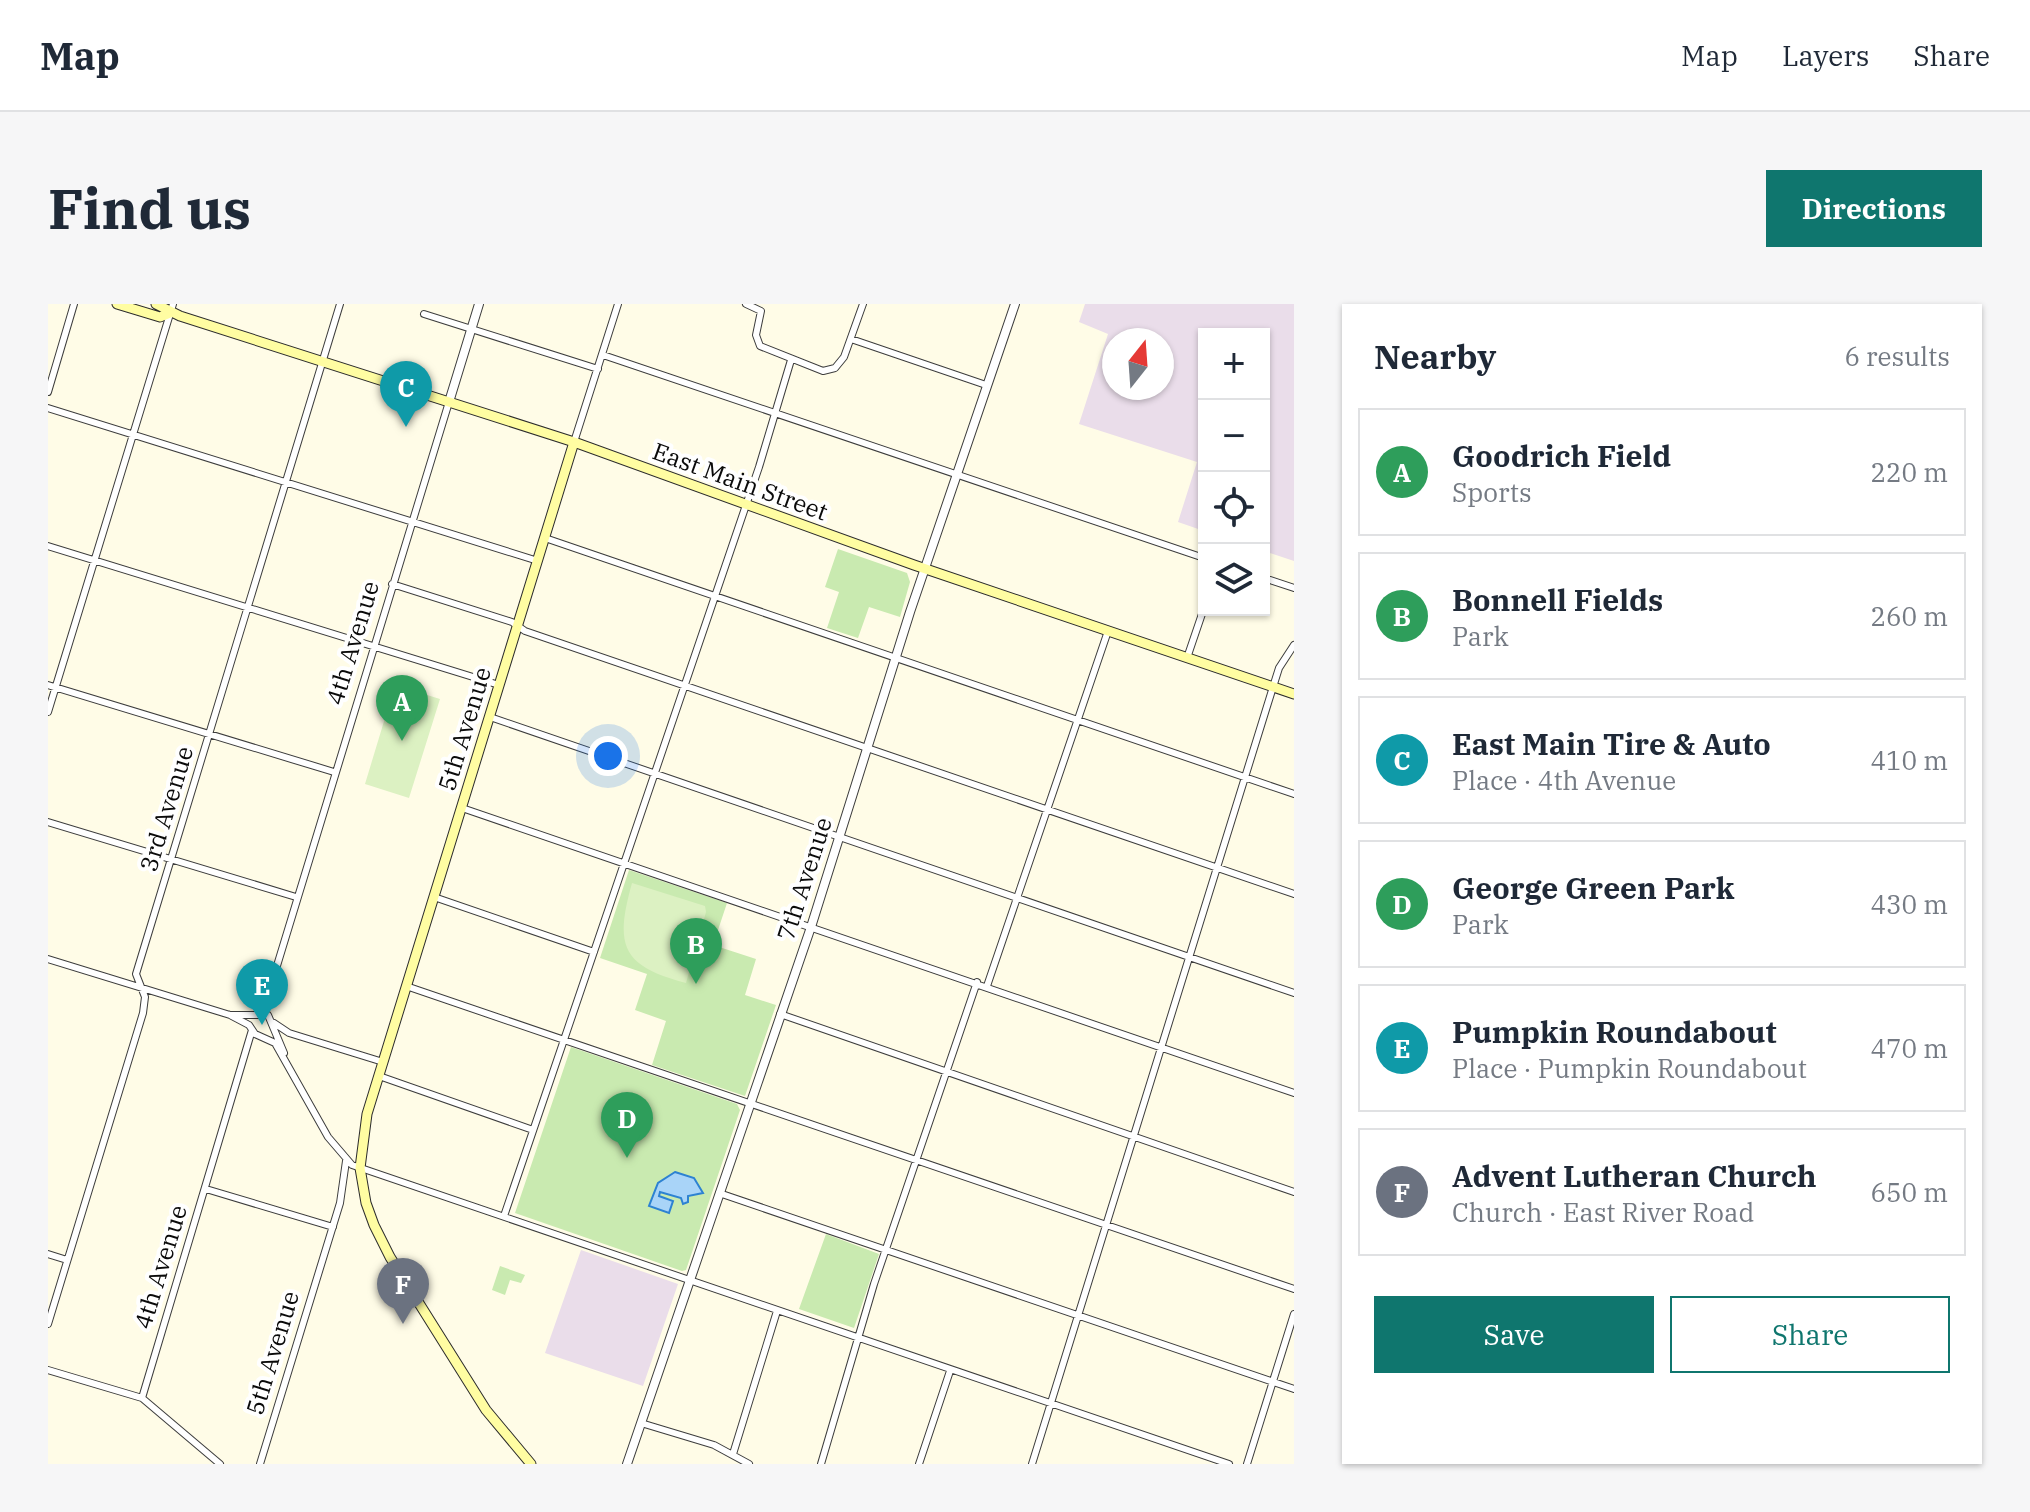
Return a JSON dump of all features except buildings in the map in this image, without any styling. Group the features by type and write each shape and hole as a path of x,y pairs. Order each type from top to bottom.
{"main road":[{"name":"East Main Street","path":"117,304 160,317 172,308"},
{"name":"East Main Street","path":"156,304 574,442 924,569 1294,694"},
{"name":"5th Avenue","path":"531,1464 486,1410 390,1257 366,1203 360,1168 363,1129 574,442"}],"street":[{"path":"48,392 74,304"},
{"name":"3rd Avenue","path":"48,1324 143,1013 145,997 136,974 340,304"},
{"name":"4th Avenue","path":"142,1398 246,1055 251,1029 267,995 479,304"},
{"name":"5th Avenue","path":"574,442 618,304"},
{"path":"746,304 761,311 756,335 760,346 823,371 835,368 844,357 863,304"},
{"name":"7th Avenue","path":"627,1464 811,927 895,657 1015,304"},
{"path":"48,712 52,686 172,308"},
{"path":"424,314 598,369"},
{"path":"851,339 986,385"},
{"path":"603,355 1198,556"},
{"path":"504,1216 777,413 791,360"},
{"path":"48,408 538,561"},
{"path":"545,538 1294,794"},
{"path":"48,546 499,685"},
{"path":"1270,580 1294,588"},
{"path":"392,584 1294,894"},
{"path":"1187,658 1201,616"},
{"path":"987,986 1108,631"},
{"path":"1032,1464 1244,776 1279,668 1294,645"},
{"path":"52,686 334,772"},
{"path":"490,717 1294,993"},
{"path":"462,808 1294,1093"},
{"path":"48,822 296,897"},
{"path":"434,897 594,952"},
{"path":"48,959 230,1015 257,1016 289,1033 383,1062"},
{"path":"821,1464 850,1374 857,1339 977,982"},
{"path":"406,986 1294,1289"},
{"name":"4th Avenue","path":"267,995 284,1055 328,1137 346,1161"},
{"path":"780,1014 1294,1192"},
{"path":"230,1015 262,1037 274,1041 284,1055"},
{"name":"4th Avenue","path":"246,1055 273,1023"},
{"path":"379,1076 533,1130"},
{"path":"346,1161 950,1371 1229,1464"},
{"name":"5th Avenue","path":"260,1464 333,1227 346,1161"},
{"path":"206,1189 333,1227"},
{"path":"719,1193 1294,1389"},
{"path":"48,1254 67,1260"},
{"path":"733,1454 777,1311"},
{"path":"1247,1464 1294,1314"},
{"path":"48,1370 142,1398 220,1464"},
{"path":"919,1464 950,1371"},
{"path":"641,1423 733,1454 749,1464"}],"shaded area":[{"path":"1085,304 1294,304 1294,561 1270,553 1270,328 1198,328 1198,529 1178,522 1197,462 1079,424 1102,353 1102,400 1174,400 1174,328 1102,328 1102,332 1079,322"},
{"path":"581,1250 678,1284 643,1386 545,1353"}],"green space":[{"path":"838,549 907,573 910,582 900,617 869,607 858,638 827,628 839,592 825,587"},
{"path":"395,685 440,699 409,798 365,784"},
{"path":"629,870 727,903 713,945 756,959 745,995 776,1005 745,1096 652,1065 666,1021 635,1010 647,974 600,958"},
{"path":"632,883 705,906 706,912 686,983 647,969 628,950 624,922"},
{"path":"571,1047 737,1104 740,1110 686,1270 515,1213"},
{"path":"826,1234 879,1254 854,1328 799,1309"},
{"path":"500,1266 525,1275 521,1283 510,1280 505,1295 492,1290"}],"water":[{"path":"675,1172 694,1178 703,1193 688,1196 688,1202 683,1204 681,1198 660,1192 659,1196 673,1201 669,1213 649,1206 658,1183"}],"place":[{"name":"East Main Tire & Auto","path":"406,427"},
{"name":"Goodrich Field","path":"402,741"},
{"name":"Bonnell Fields","path":"696,984"},
{"name":"Pumpkin Roundabout","path":"262,1025"},
{"name":"George Green Park","path":"627,1158"},
{"name":"Advent Lutheran Church","path":"403,1324"}]}
